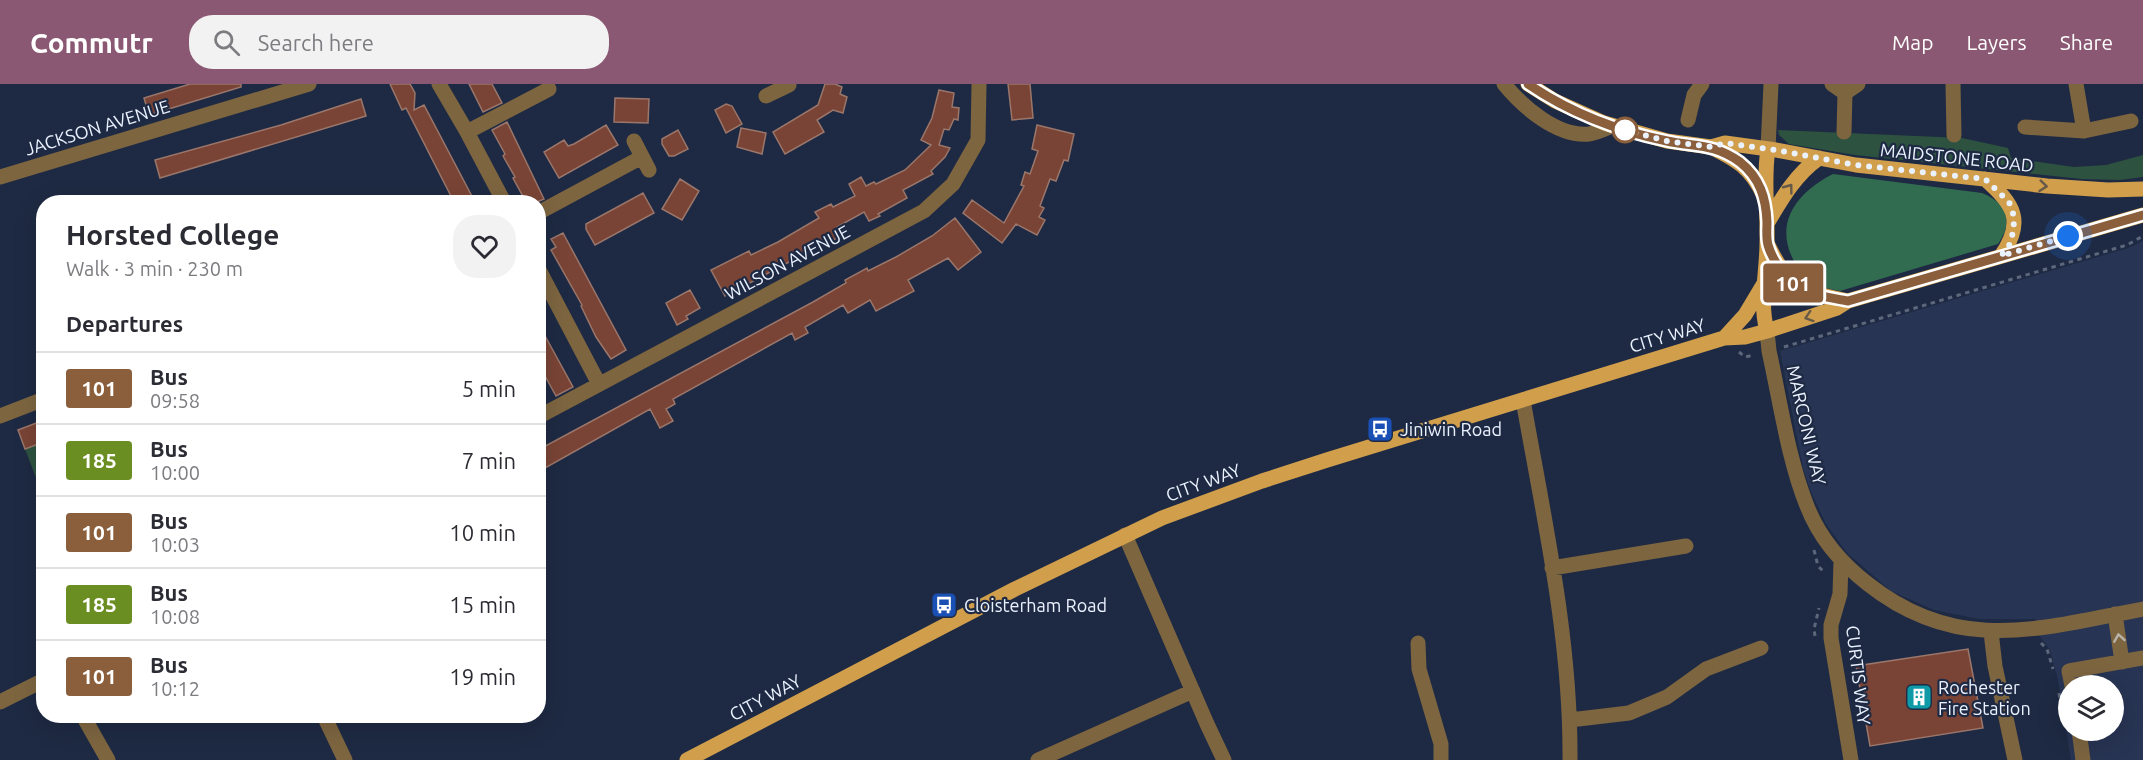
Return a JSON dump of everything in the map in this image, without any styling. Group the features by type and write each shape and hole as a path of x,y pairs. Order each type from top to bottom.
{"main road":[{"path":"1528,84 1555,101 1612,126 1667,141 1711,147 1749,170 1767,201"},
{"name":"MAIDSTONE ROAD","path":"1711,147 1725,143 1856,165 2094,190 2143,189"},
{"path":"1768,149 1766,165 1767,244 1764,283 1767,331 1837,308 1848,301 2143,215"},
{"path":"1767,225 1787,190 1809,165 1819,158"},
{"path":"1985,179 2009,202 2013,213 2014,228 2010,244 2001,256"},
{"path":"1767,244 1779,266 1794,284 1812,293 1848,301"},
{"path":"1724,338 1745,315 1764,283"},
{"name":"CITY WAY","path":"687,760 1015,589 1125,535 1180,511 1262,481 1724,338 1745,337 1767,331"}],"street":[{"name":"JACKSON AVENUE","path":"0,177 309,84"},
{"path":"439,84 500,195"},
{"name":"WILSON AVENUE","path":"546,413 924,211 953,184 978,140 979,84"},
{"path":"1504,84 1540,118 1555,127 1589,134 1612,126"},
{"path":"1688,120 1694,95 1702,84"},
{"path":"1768,149 1771,84"},
{"path":"1832,84 1845,93"},
{"path":"1845,93 1858,84"},
{"path":"1953,84 1954,135"},
{"path":"2076,84 2084,131"},
{"path":"467,132 549,89"},
{"path":"1844,132 1845,93"},
{"path":"2025,127 2084,131 2131,121"},
{"path":"546,209 646,164 634,141"},
{"path":"546,283 599,384"},
{"name":"MARCONI WAY","path":"1767,331 1769,351 1798,484 1808,509 1823,537 1842,561 1885,598 1936,622 1991,632 2030,630 2143,609"},
{"path":"1522,400 1552,568 1568,684 1570,760"},
{"path":"0,416 36,402"},
{"path":"1125,535 1224,760"},
{"path":"1552,568 1686,546"},
{"name":"CURTIS WAY","path":"1842,561 1840,594 1831,625 1831,638 1851,760"},
{"path":"2115,614 2122,662"},
{"path":"1991,632 1995,666 2015,760"},
{"path":"1418,642 1419,669 1441,744 1441,760"},
{"path":"1570,720 1629,713 1667,697 1706,669 1761,648"},
{"path":"2069,675 2070,671 2143,658"},
{"path":"0,702 36,684"},
{"path":"1038,760 1193,691"},
{"path":"87,723 108,760"},
{"path":"327,723 345,760"},
{"path":"2076,741 2083,760"}],"path":[{"path":"1782,347 2127,245 2143,236"},
{"path":"1745,357 1758,354"},
{"path":"2030,630 2047,649 2055,675"}],"shaded area":[{"path":"2143,241 2143,760 2071,760 2068,741 2124,741 2124,675 2058,675 2058,680 2050,650 2039,635 2036,619 1979,619 1934,610 1891,591 1847,553 1826,524 1803,468 1780,351 2128,248"}],"green space":[{"path":"1778,130 1962,138 2008,148 2011,158 2074,167 2106,165 2143,155 2143,177 2120,180 2082,179 1855,155 1789,144 1779,135"},
{"path":"1833,174 1982,193 1991,197 2002,207 2007,220 2006,228 1998,244 1840,291 1822,287 1810,281 1798,268 1788,247 1786,233 1792,210 1800,199 1820,181"},
{"path":"36,444 36,478 25,449"}],"building":[{"path":"190,84 241,84 241,87 149,115 144,98"},
{"path":"390,84 410,84 415,93 414,110 424,105 471,195 450,195 406,108 402,110"},
{"path":"469,84 492,84 502,103 483,112"},
{"path":"825,84 842,87 840,94 847,97 843,113 833,110 817,120 824,132 785,154 773,132 818,105"},
{"path":"1008,84 1030,84 1033,118 1012,120"},
{"path":"939,90 954,93 952,107 959,108 958,120 954,119 949,130 944,129 939,145 950,148 945,157 931,171 933,174 903,190 907,198 878,214 880,216 869,221 864,212 837,227 841,236 831,241 828,236 806,249 808,252 725,296 711,270 749,251 751,255 778,242 819,218 815,212 831,204 833,207 855,196 849,184 861,177 866,186 874,182 876,184 905,170 931,145 921,140 932,118"},
{"path":"615,98 649,99 648,123 614,122"},
{"path":"361,99 366,116 160,178 155,160 281,125"},
{"path":"726,104 732,106 742,124 726,133 715,110"},
{"path":"507,122 542,195 522,195 492,130"},
{"path":"606,125 618,145 559,178 544,152 564,140 568,146 574,144"},
{"path":"1037,125 1074,134 1068,161 1064,160 1056,181 1050,179 1040,206 1044,208 1039,217 1045,220 1037,235 1016,224 1002,243 963,213 972,200 1004,223 1024,186 1021,185 1025,172 1030,174 1038,151 1032,149"},
{"path":"741,128 766,133 762,154 737,147"},
{"path":"678,130 688,149 669,156 662,144 662,139"},
{"path":"680,179 699,191 682,220 662,209"},
{"path":"643,193 654,213 595,245 586,229 586,224"},
{"path":"955,218 981,252 958,270 948,258 908,280 914,291 876,311 870,300 848,313 843,305 805,327 808,333 795,340 792,333 673,399 675,404 666,409 673,421 660,428 650,409 546,468 546,446 813,302 867,268 868,271 932,236"},
{"path":"563,233 626,350 611,359 596,337 582,305 551,250 556,247 551,239"},
{"path":"690,290 700,308 686,316 688,319 677,325 666,303"},
{"path":"546,338 573,387 556,396 546,378"},
{"path":"36,423 36,445 25,449 18,430"},
{"name":"Rochester Fire Station","path":"1968,649 1983,728 1870,746 1856,666"}],"bus line":[{"name":"101","path":"1528,84 1555,101 1612,126 1667,141 1711,147 1739,162 1749,170 1767,201 1767,244 1779,266 1794,284 1824,296 1848,301 2143,215"}],"place":[{"name":"Jiniwin Road","path":"1380,429"},
{"name":"Cloisterham Road","path":"944,605"},
{"name":"Rochester Fire Station","path":"1919,697"}],"route":[{"path":"1625,130 1667,141 1711,147 1725,143 1856,165 1985,179 2009,202 2013,213 2014,228 2010,244 2001,256 2068,236"}]}
